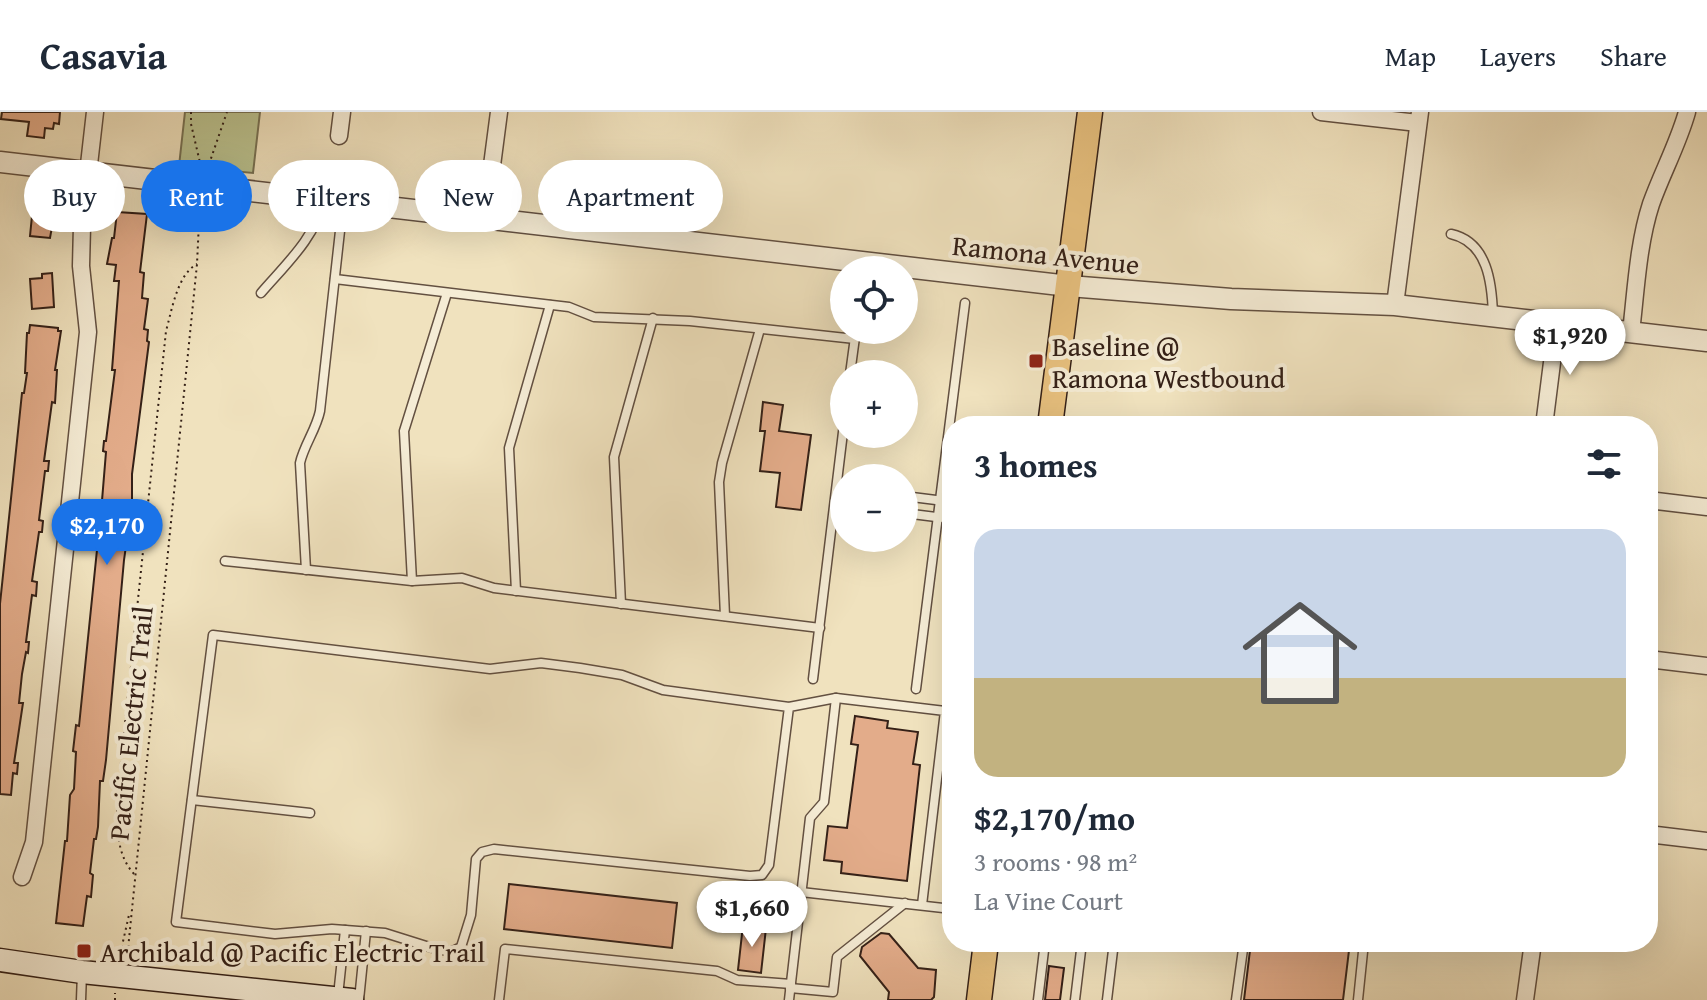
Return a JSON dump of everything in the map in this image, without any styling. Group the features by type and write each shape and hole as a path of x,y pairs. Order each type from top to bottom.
{"main road":[{"path":"1051,416 1090,112"},
{"path":"979,1000 985,952"},
{"path":"0,960 252,994 350,1000"}],"street":[{"path":"89,160 95,112"},
{"path":"339,136 342,112"},
{"path":"493,160 499,112"},
{"path":"1321,112 1419,118 1395,305"},
{"path":"1631,332 1644,234 1652,203 1681,136 1687,112"},
{"name":"Ramona Avenue","path":"0,162 24,165"},
{"name":"Ramona Avenue","path":"125,177 268,194"},
{"name":"Ramona Avenue","path":"522,224 830,262"},
{"path":"22,877 34,842 88,332 81,266 82,232"},
{"name":"Ramona Avenue","path":"918,271 1231,299 1395,305 1707,341"},
{"path":"1545,416 1557,323"},
{"path":"1658,501 1707,507"},
{"path":"1658,660 1707,666"},
{"path":"1658,835 1707,841"},
{"path":"1525,1000 1532,952"}],"lane":[{"path":"261,293 312,232"},
{"path":"306,570 300,463 302,452 313,436 320,411 340,232"},
{"path":"1451,234 1465,238 1483,258 1490,274 1493,316"},
{"path":"335,279 569,307 594,317 653,318 830,333"},
{"path":"412,581 404,431 447,293"},
{"path":"951,416 965,303"},
{"path":"516,591 509,448 550,305"},
{"path":"621,604 614,457 653,318"},
{"path":"725,616 719,482 760,329"},
{"path":"916,689 942,485"},
{"path":"918,498 940,501"},
{"path":"918,515 942,518"},
{"path":"813,679 832,552"},
{"path":"225,561 412,581 462,578 494,588 820,628"},
{"path":"789,707 769,865 762,875 494,849 482,852 476,859 471,915 461,947 453,951 366,931 275,934 176,922 213,635 490,669 541,663 622,675 663,690 789,707 836,698 942,711"},
{"path":"789,1000 810,818 824,802 836,698"},
{"path":"922,905 942,736"},
{"path":"192,800 310,813"},
{"path":"801,892 942,908"},
{"path":"499,1000 505,949 717,971 737,980 833,992 837,957 905,903"},
{"path":"345,930 350,1000"},
{"path":"350,1000 366,931"},
{"path":"1038,1000 1044,952"},
{"path":"1075,1000 1081,952"},
{"path":"1107,1000 1113,952"},
{"path":"1236,1000 1243,952"},
{"path":"1358,1000 1363,952"},
{"path":"81,1000 82,972"}],"path":[{"path":"191,112 203,173 209,167 227,112"},
{"name":"Pacific Electric Trail","path":"115,1000 131,910 199,232"},
{"path":"134,874 123,858 117,826 121,760 166,331 188,271 197,264"},
{"name":"Pacific Electric Trail","path":"121,976 123,936 131,910"}],"green space":[{"path":"185,112 260,112 253,173 252,160 180,160"}],"building":[{"path":"2,112 60,112 59,124 54,123 53,129 45,128 44,138 27,136 29,122 1,119"},
{"path":"125,213 141,214 141,232 145,232 140,272 144,273 142,298 148,299 144,329 148,330 149,342 132,474 132,503 106,760 103,781 100,781 98,827 90,873 93,875 91,897 87,896 83,926 56,923 70,795 74,789 76,752 73,751 76,725 79,726 98,540 94,539 96,525 100,525 106,452 103,451 115,370 112,370 119,281 114,281 116,265 107,264 115,232 125,232"},
{"path":"30,232 51,232 50,238 30,236"},
{"path":"52,273 54,307 32,309 30,279"},
{"path":"30,325 61,331 55,370 55,403 52,402 44,461 49,461 39,520 43,521 42,532 39,532 32,581 37,582 36,596 32,595 26,642 29,642 28,653 19,703 23,703 14,763 18,763 17,774 13,773 11,795 0,794 0,604"},
{"path":"763,402 783,405 779,431 811,435 801,510 776,507 780,473 760,471 765,431 760,431"},
{"path":"855,716 888,721 887,728 918,732 913,764 920,765 907,881 841,873 842,862 824,860 828,826 847,828 858,745 851,744"},
{"path":"509,884 677,903 672,948 504,929"},
{"path":"743,925 766,928 761,973 738,970"},
{"path":"881,933 889,934 918,968 936,970 934,997 931,1000 888,1000 889,992 860,956 862,947"},
{"path":"1250,952 1349,952 1343,1000 1244,1000"},
{"path":"1049,966 1064,968 1060,1000 1045,1000"}],"place":[{"name":"Baseline @ Ramona Westbound","path":"1036,361"},
{"name":"Archibald @ Pacific Electric Trail","path":"84,951"}]}
